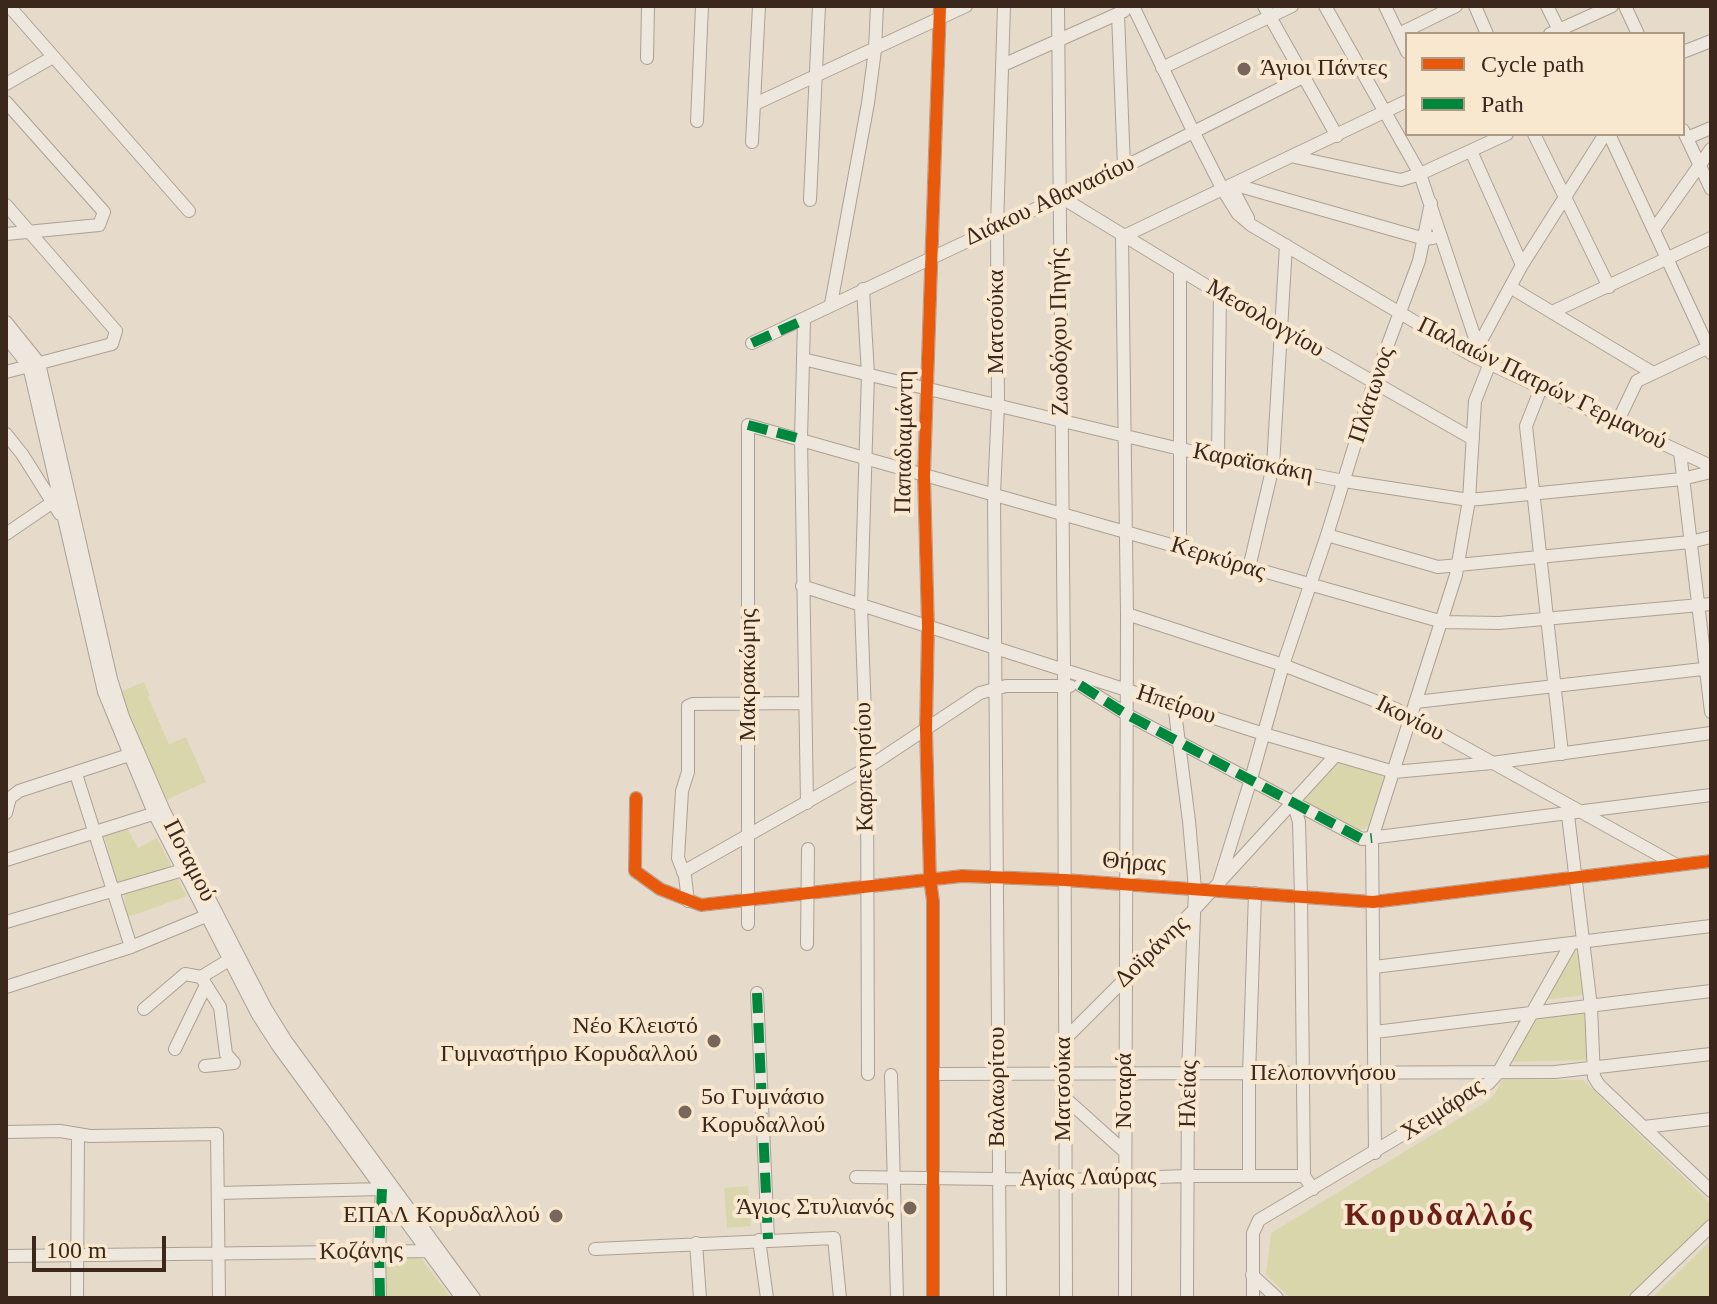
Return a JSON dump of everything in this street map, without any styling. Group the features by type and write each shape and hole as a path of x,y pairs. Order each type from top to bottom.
{"street":[{"path":"9,6 189,211"},
{"path":"647,58 648,6"},
{"path":"697,121 702,6"},
{"path":"752,142 759,6"},
{"path":"810,200 819,6"},
{"path":"831,304 857,173 875,50 877,6"},
{"path":"755,104 875,50 940,12 966,6"},
{"name":"Ματσούκα","path":"994,688 997,226 1004,6"},
{"name":"Ζωοδόχου Πηγής","path":"1058,6 1063,686"},
{"path":"1003,65 1134,6"},
{"name":"Παλαιών Πατρών Γερμανού","path":"1134,6 1193,131 1230,187 1233,209 1251,225 1399,314 1475,351 1490,363 1711,469"},
{"path":"1162,68 1267,12 1292,6"},
{"path":"1325,6 1420,174 1443,238 1475,351"},
{"path":"1385,6 1405,48"},
{"path":"1399,34 1456,6"},
{"path":"1475,6 1486,32"},
{"path":"1547,6 1556,32"},
{"path":"1558,32 1612,6"},
{"path":"1625,6 1637,32"},
{"name":"Παπαδιαμάντη","path":"933,1298 933,901 926,729 928,627 924,475 940,12"},
{"path":"1267,12 1337,136"},
{"path":"1118,14 1124,167"},
{"path":"1685,51 1711,41"},
{"path":"6,84 53,57"},
{"name":"Διάκου Αθανασίου","path":"752,343 1124,167 1303,77"},
{"path":"6,102 104,212 99,225 6,234"},
{"path":"1122,237 1405,102"},
{"path":"1711,128 1685,134 1711,189"},
{"path":"1295,157 1394,180 1420,174 1503,136"},
{"path":"1535,136 1609,287"},
{"path":"1475,351 1522,265 1606,136"},
{"path":"1608,136 1655,228 1710,349 1637,381 1617,423"},
{"path":"1655,228 1711,149"},
{"path":"1471,151 1522,265"},
{"path":"1230,187 1425,239 1443,238"},
{"name":"Μεσολογγίου","path":"1059,196 1122,237 1473,439"},
{"name":"Πλάτωνος","path":"1215,886 1374,382 1425,239 1431,203"},
{"path":"6,205 116,331 112,344 6,372"},
{"name":"Νοταρά","path":"1122,237 1127,614 1125,1298"},
{"path":"1552,312 1711,238"},
{"path":"1249,568 1273,466 1286,245"},
{"path":"1180,270 1180,548"},
{"path":"1510,287 1653,373"},
{"name":"Καρπενησίου","path":"863,289 868,374 861,606 867,768 868,1074"},
{"path":"1218,455 1220,294"},
{"path":"804,320 801,439 807,803"},
{"path":"6,322 34,364"},
{"path":"6,337 34,364"},
{"name":"Καραϊσκάκη","path":"803,359 1180,449 1344,481 1469,500 1682,479 1711,469"},
{"path":"1375,1153 1372,838 1443,622 1458,565 1469,500 1475,401 1490,363"},
{"name":"Ποταμού","path":"34,364 104,692 129,755 291,1050 474,1298"},
{"name":"Ποταμού","path":"34,364 111,679 183,870 258,1015 283,1054 462,1298"},
{"path":"1541,388 1526,426 1562,754"},
{"name":"Κερκύρας","path":"748,425 1443,622 1499,623 1704,605"},
{"name":"Μακρακώμης","path":"748,425 748,924"},
{"path":"9,441 66,523"},
{"path":"1680,452 1690,542 1704,605 1711,712"},
{"path":"6,534 53,502"},
{"path":"1327,535 1438,567 1690,542 1711,537"},
{"name":"Ηπείρου","path":"802,586 1264,734 1394,772 1492,763 1711,733"},
{"name":"Ικονίου","path":"1127,614 1283,665 1396,709 1676,865"},
{"path":"1416,702 1708,668"},
{"path":"683,872 867,768 980,693 994,688 1080,685 1101,680"},
{"path":"1080,685 1126,714 1362,839 1711,795"},
{"name":"Ματσούκα","path":"1063,686 1066,1298"},
{"name":"Βαλαωρίτου","path":"994,688 1000,1298"},
{"path":"688,901 678,848 682,791 688,772 689,705 804,703"},
{"name":"Ηλείας","path":"1174,704 1195,889 1188,1074 1187,1298"},
{"path":"6,813 14,794 129,755"},
{"name":"Δοϊράνης","path":"1064,1040 1193,911 1335,756"},
{"path":"76,774 131,947"},
{"name":"Θήρας","path":"636,798 635,871 660,889 701,905 945,876 1195,889 1215,886 1255,893 1373,902 1711,861"},
{"path":"1293,801 1299,822 1304,1176 1313,1189"},
{"path":"6,860 159,812"},
{"path":"1568,815 1576,878 1577,943 1591,1007 1594,1069 1599,1085 1708,1185"},
{"path":"807,944 808,849"},
{"path":"6,922 183,870"},
{"name":"Παπαδιαμάντη","path":"930,879 926,901 926,1026 933,1159"},
{"path":"1249,1176 1255,893"},
{"path":"6,987 131,947 206,916"},
{"path":"1374,967 1711,926"},
{"name":"Χειμάρας","path":"1252,1275 1253,1233 1259,1220 1479,1091 1498,1073 1530,1014 1577,943"},
{"path":"175,1049 204,981 229,960"},
{"path":"144,1009 185,974 204,981 220,1007 226,1054 234,1063 205,1066"},
{"path":"1375,1032 1711,991"},
{"path":"757,993 767,1298"},
{"name":"Πελοποννήσου","path":"934,1074 1498,1073 1594,1069 1711,1054"},
{"path":"891,1075 897,1298"},
{"path":"1065,1098 1125,1152"},
{"path":"1644,1127 1711,1119"},
{"path":"6,1132 217,1134 219,1298"},
{"path":"77,1298 78,1134"},
{"name":"Αγίας Λαύρας","path":"856,1177 1065,1180 1304,1176"},
{"path":"218,1193 382,1189 380,1298"},
{"path":"1636,1298 1711,1226"},
{"path":"595,1249 834,1238 840,1298"},
{"path":"696,1243 700,1298"},
{"name":"Κοζάνης","path":"6,1256 427,1251"},
{"path":"1252,1275 1253,1298"},
{"path":"1252,1275 1277,1298"}],"shaded area":[{"path":"144,682 169,744 186,737 206,782 164,801 117,693"},
{"path":"1339,761 1386,778 1370,824 1365,829 1354,830 1302,802"},
{"path":"128,829 138,848 157,838 172,867 117,883 104,835"},
{"path":"177,878 187,896 128,917 123,893"},
{"path":"1577,948 1583,995 1545,1000 1574,950"},
{"path":"1584,1012 1588,1060 1509,1062 1537,1016"},
{"path":"1503,1079 1583,1080 1711,1204 1711,1219 1629,1298 1290,1298 1266,1274 1271,1233 1491,1099"},
{"path":"748,1186 751,1226 727,1228 724,1188"},
{"path":"1711,1240 1711,1298 1652,1298"},
{"path":"384,1257 421,1258 451,1298 385,1298"}],"marked path":[{"path":"752,343 804,320"},
{"path":"748,425 801,439"},
{"path":"1080,685 1126,714 1362,839 1372,838"},
{"path":"757,993 768,1239"},
{"path":"380,1298 382,1189"}],"cycle path":[{"path":"933,1298 933,901 926,729 928,627 924,475 940,6"},
{"path":"636,798 635,871 660,889 701,905 962,876 1065,880 1373,902 1711,861"}],"place":[{"name":"Άγιοι Πάντες","path":"1244,69"},
{"name":"Νέο Κλειστό Γυμναστήριο Κορυδαλλού","path":"714,1041"},
{"name":"5ο Γυμνάσιο Κορυδαλλού","path":"685,1112"},
{"name":"Άγιος Στυλιανός","path":"910,1208"},
{"name":"ΕΠΑΛ Κορυδαλλού","path":"556,1216"}],"district":[{"name":"Κορυδαλλός","path":"1439,1217"}]}
